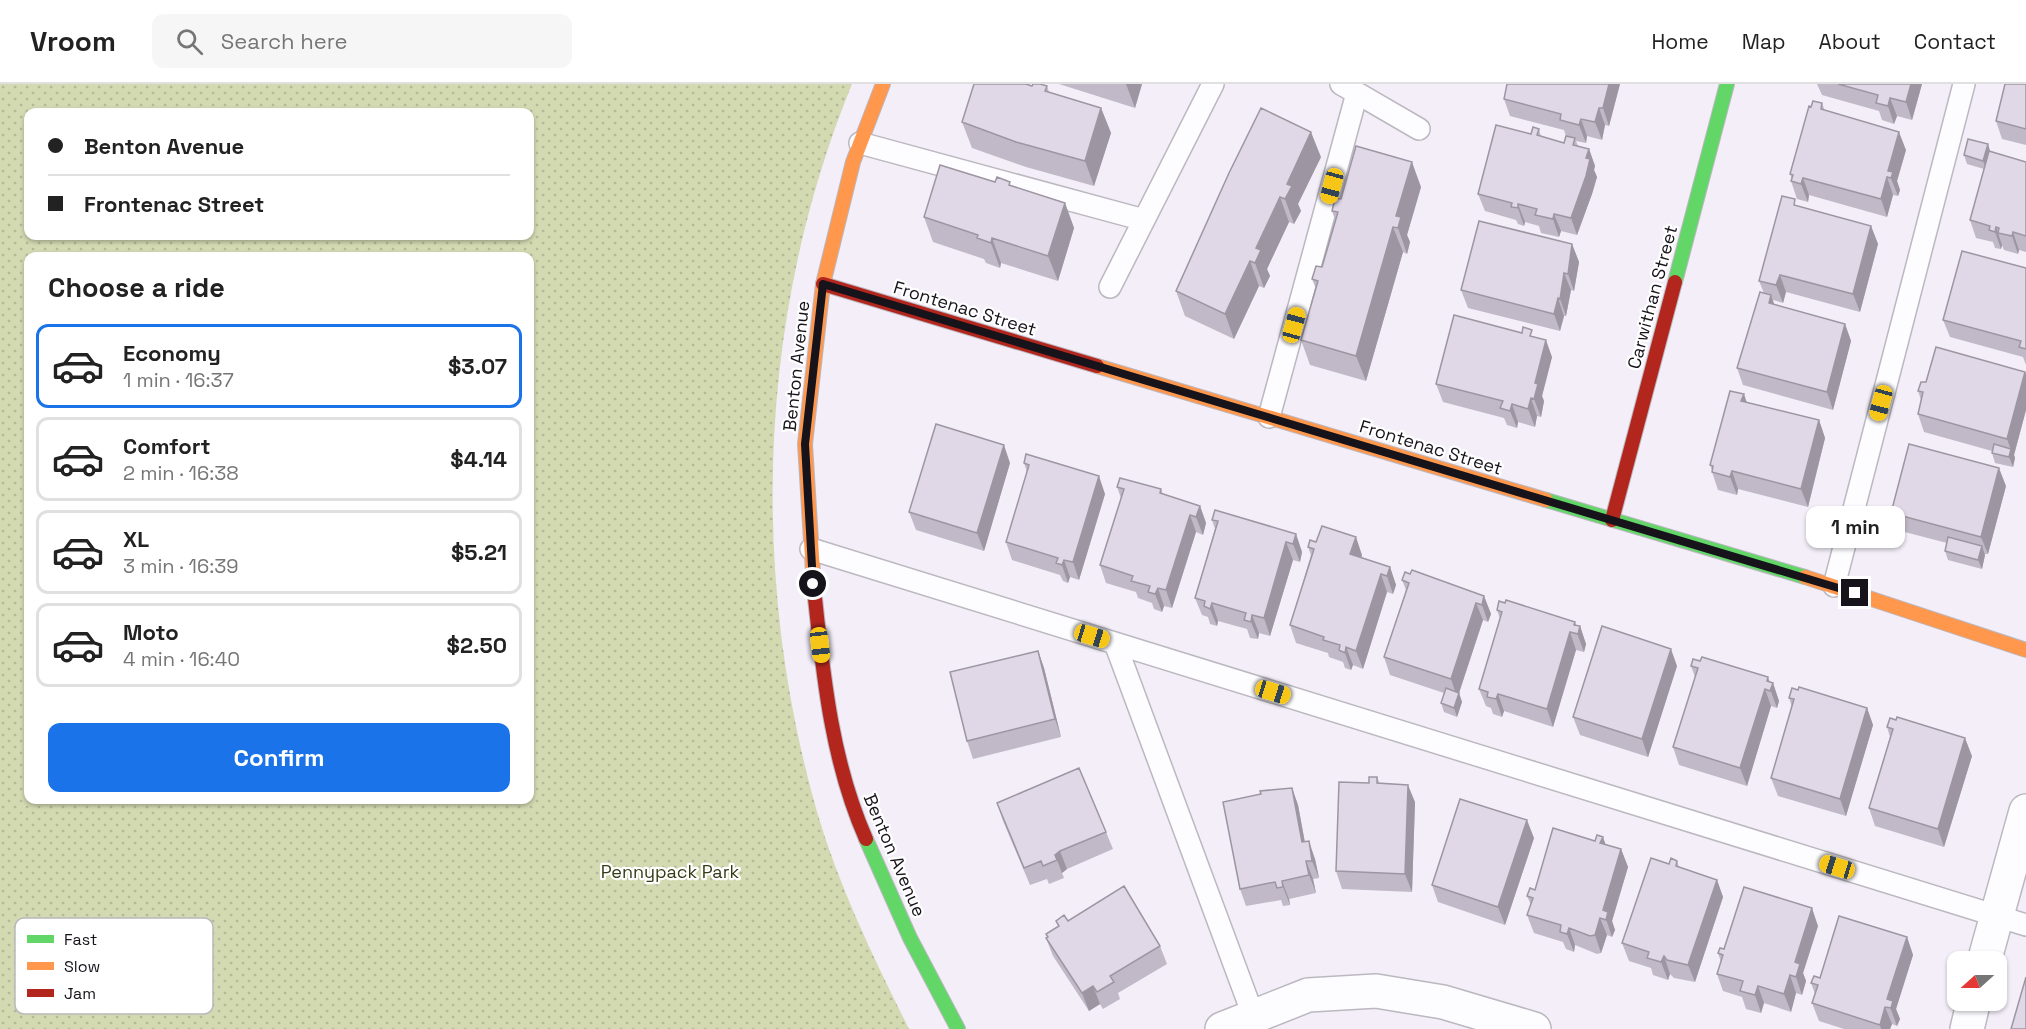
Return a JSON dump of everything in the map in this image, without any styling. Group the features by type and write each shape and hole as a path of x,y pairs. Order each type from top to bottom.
{"street":[{"name":"Benton Avenue","path":"883,84 853,162 823,284 805,444 811,549 827,707 856,817 910,938 958,1029"},
{"name":"Carwithan Street","path":"1612,520 1727,84"},
{"name":"Frontenac Street","path":"823,284 1833,586 2026,650"},
{"path":"1987,951 2026,811"},
{"path":"1222,1029 1308,995 1376,991 1443,1002 1534,1029"},
{"path":"1967,1029 1971,1011"}],"lane":[{"path":"1110,287 1213,84"},
{"path":"1833,586 1964,84"},
{"path":"1269,417 1349,89 1419,129"},
{"path":"860,143 1144,220"},
{"path":"811,549 2026,925"},
{"path":"1114,643 1253,1015"}],"green space":[{"name":"Pennypack Park","path":"0,84 852,84 821,171 797,261 782,352 774,445 773,537 781,630 795,722 817,812 847,895 870,949 909,1029 0,1029"}],"building":[{"path":"974,84 1032,86 1040,84 1047,86 1045,91 1101,108 1085,161 1016,142 962,122"},
{"path":"1507,84 1609,84 1603,108 1599,108 1595,122 1581,119 1579,125 1560,120 1561,114 1504,99"},
{"path":"1838,84 1911,84 1906,102 1890,98 1888,106 1876,103 1878,95"},
{"path":"2005,84 2026,84 2026,129 1996,121"},
{"path":"1813,101 1822,103 1821,109 1899,132 1888,171 1893,172 1891,178 1887,177 1881,199 1803,178 1801,184 1791,181 1793,175 1790,174 1809,106 1811,107"},
{"path":"1261,108 1311,132 1287,184 1292,186 1285,199 1280,197 1256,248 1261,250 1255,263 1250,261 1225,314 1176,291"},
{"path":"1496,125 1531,134 1533,127 1539,129 1537,135 1564,143 1566,136 1575,138 1573,145 1589,149 1586,158 1590,159 1586,176 1571,218 1554,214 1553,219 1535,215 1537,209 1518,204 1518,208 1511,207 1512,203 1478,194"},
{"path":"1968,139 1988,144 1983,161 1964,155"},
{"path":"1356,146 1412,162 1396,216 1401,217 1398,228 1393,227 1356,356 1301,340 1318,281 1312,279 1316,266 1322,267 1338,212 1332,211 1335,198 1341,199"},
{"path":"1989,151 2026,162 2026,236 2013,232 2012,236 1998,233 1999,228 1996,227 1995,232 1989,230 1990,226 1970,220"},
{"path":"940,165 995,182 997,177 1010,182 1009,185 1065,203 1048,256 992,238 991,243 977,238 978,235 924,217"},
{"path":"1782,196 1795,199 1794,205 1871,226 1853,294 1780,275 1776,285 1759,281"},
{"path":"1479,221 1572,244 1568,274 1564,273 1560,299 1558,298 1554,314 1461,290"},
{"path":"1962,251 2026,268 2026,349 2019,347 2021,341 1943,320"},
{"path":"1760,292 1771,295 1769,303 1845,324 1827,392 1737,368"},
{"path":"1454,315 1522,333 1523,327 1532,330 1530,336 1546,340 1535,383 1538,384 1534,399 1531,398 1528,409 1512,404 1510,411 1500,408 1503,401 1436,384"},
{"path":"1936,347 2025,372 2007,439 1918,414 1923,392 1918,391 1921,382 1926,382"},
{"path":"1730,391 1744,394 1741,401 1819,420 1801,489 1732,471 1730,477 1712,472 1713,466 1710,465"},
{"path":"936,424 1004,445 977,533 909,512"},
{"path":"1909,444 1999,468 1981,537 1891,513"},
{"path":"1994,444 2011,449 2009,457 1992,453"},
{"path":"1026,454 1099,476 1073,562 1064,560 1062,565 1056,563 1058,558 1006,542 1029,465 1024,463"},
{"path":"1120,478 1161,489 1160,493 1200,506 1196,517 1190,515 1166,590 1158,588 1155,594 1148,592 1150,586 1131,581 1133,576 1100,565 1124,489 1117,487"},
{"path":"1215,510 1296,534 1293,544 1286,542 1264,618 1252,615 1251,622 1244,620 1246,613 1212,603 1210,609 1204,606 1205,601 1195,598 1218,521 1212,520"},
{"path":"1322,526 1356,537 1350,554 1390,567 1387,576 1381,574 1356,651 1346,647 1345,653 1339,650 1340,645 1290,625 1314,549 1308,547 1310,540 1316,542"},
{"path":"1948,537 1982,546 1978,560 1945,551"},
{"path":"1412,570 1484,596 1482,605 1476,603 1451,679 1384,657 1409,583 1402,580 1405,572 1410,574"},
{"path":"1506,600 1575,622 1574,625 1580,626 1578,634 1570,632 1547,709 1498,694 1496,699 1487,697 1488,692 1479,689 1502,612 1497,610 1499,601 1505,603"},
{"path":"1602,626 1671,649 1642,739 1573,717"},
{"path":"1038,651 1055,719 967,741 950,672"},
{"path":"1702,657 1768,677 1767,681 1773,683 1770,691 1765,689 1740,768 1673,747 1698,668 1691,666 1693,659 1700,661"},
{"path":"1799,687 1867,708 1840,799 1771,778 1794,699 1789,698 1792,688 1798,690"},
{"path":"1446,688 1459,693 1454,708 1441,703"},
{"path":"1897,717 1965,738 1938,829 1869,808 1893,729 1887,727 1890,718 1896,720"},
{"path":"1079,768 1106,832 1060,851 1055,855 1057,860 1043,866 1041,861 1024,868 997,803"},
{"path":"1369,777 1377,777 1377,783 1408,785 1405,874 1336,871 1339,782 1369,783"},
{"path":"1292,788 1302,842 1309,841 1312,861 1306,861 1309,875 1282,881 1283,887 1277,888 1275,882 1240,889 1223,802 1261,794 1260,791"},
{"path":"1460,799 1527,820 1498,907 1432,885"},
{"path":"1553,828 1595,841 1597,835 1603,837 1600,843 1621,849 1603,910 1608,912 1606,920 1600,918 1595,935 1590,936 1569,928 1567,934 1560,932 1561,925 1527,915 1533,898 1527,896 1530,888 1535,890"},
{"path":"1651,858 1669,864 1671,858 1677,861 1676,866 1717,880 1688,965 1667,960 1664,956 1661,962 1647,958 1649,952 1622,943"},
{"path":"1124,886 1160,946 1110,976 1114,982 1097,992 1093,986 1082,993 1046,938 1048,937 1046,934 1059,926 1056,921 1064,915 1068,921"},
{"path":"1744,887 1812,908 1795,962 1800,964 1796,977 1790,975 1784,994 1758,986 1755,995 1740,991 1743,981 1717,974 1723,955 1718,953 1720,948 1724,949"},
{"path":"1839,916 1907,937 1887,999 1893,1001 1891,1008 1885,1007 1880,1025 1812,1003 1818,985 1811,983 1814,976 1820,978"},
{"path":"2026,977 2026,1029 2011,1029"}],"traffic: fast":[{"path":"1675,282 1727,84"},
{"path":"1546,500 1805,577"},
{"path":"866,839 910,938 958,1029"}],"traffic: slow":[{"path":"814,589 805,444 823,284 853,162 883,84"},
{"path":"1097,366 1546,500"},
{"path":"1805,577 2026,650"}],"traffic: jam":[{"path":"1612,520 1675,282"},
{"path":"823,284 1097,366"},
{"path":"814,589 830,716 844,778 866,839"}],"route":[{"path":"813,584 805,444 823,284 1855,593"}]}
